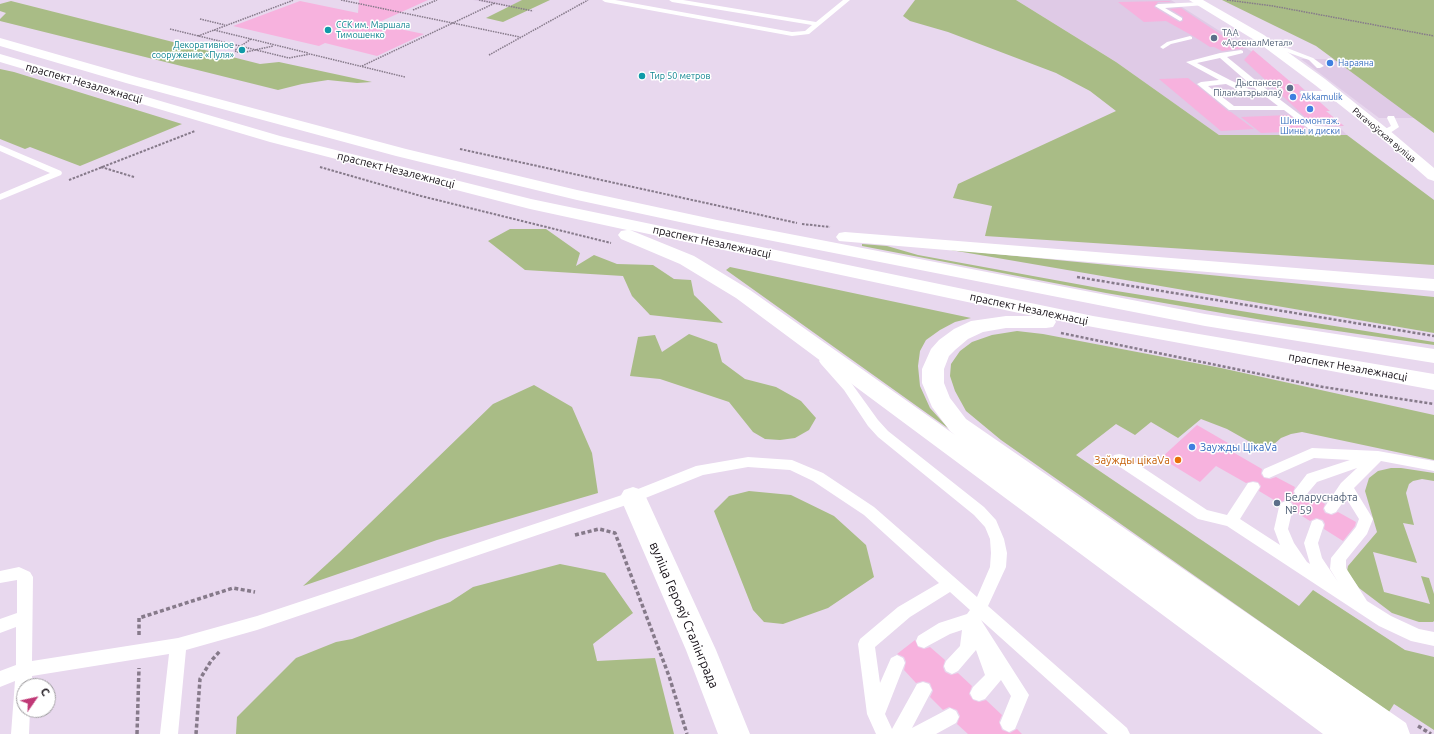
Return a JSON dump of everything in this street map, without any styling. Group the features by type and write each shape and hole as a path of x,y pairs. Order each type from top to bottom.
{"main road":[{"name":"Рагачоўская вуліца","path":"1199,2 1231,20 1333,93 1384,133 1434,176"},
{"name":"праспект Незалежнасці","path":"0,42 131,80 402,153 577,195 717,225 1205,320 1434,356"},
{"name":"праспект Незалежнасці","path":"0,58 275,139 530,204 1093,322 1434,382"},
{"path":"530,204 635,237 687,260 743,294 1350,734"},
{"path":"717,225 935,245 1434,285"},
{"path":"1093,322 994,323 978,326 961,334 947,345 939,354 933,369 933,383 940,401 958,425 1394,733"},
{"name":"вуліца Герояў Сталінграда","path":"633,498 701,650 734,734"}],"lane":[{"path":"605,0 792,34 807,33 816,24 847,0"},
{"path":"672,0 816,24"},
{"path":"1180,19 1158,6 1199,2"},
{"path":"1163,47 1168,43 1190,38"},
{"path":"1272,48 1292,52 1310,59 1320,66"},
{"path":"1241,52 1190,62 1247,91 1267,94 1279,93"},
{"path":"1220,55 1267,94 1317,130 1336,129"},
{"path":"1227,82 1201,84 1232,108 1286,108"},
{"path":"1304,93 1333,93"},
{"path":"1384,133 1395,127 1391,118"},
{"path":"0,148 58,173 0,197"},
{"path":"800,336 840,377 873,423 883,434 979,511 990,524 997,539 999,552 998,567 975,615 968,649 952,666"},
{"path":"1269,472 1312,454 1378,456 1434,466"},
{"path":"1332,508 1346,487 1378,456"},
{"path":"1301,491 1312,478 1332,470 1378,456"},
{"path":"1119,459 1203,515 1231,521 1385,621 1417,636 1434,639"},
{"path":"0,679 24,670 178,645 257,622 633,498 701,470 748,462 792,465 818,477 869,511 950,584 975,615 1020,695 1010,723"},
{"path":"1231,521 1253,487"},
{"path":"1346,487 1366,519 1362,530 1339,558 1338,569 1363,608"},
{"path":"1286,507 1280,529 1288,546 1296,558 1311,573"},
{"path":"1317,525 1311,543 1315,559 1331,586"},
{"path":"0,577 19,573 26,576 24,670 20,734"},
{"path":"885,734 876,714 866,644 904,612 950,584"},
{"path":"924,641 945,628 975,615"},
{"path":"975,615 994,677 979,693"},
{"path":"975,615 1121,734"},
{"path":"0,626 24,617"},
{"path":"170,734 178,645"},
{"path":"876,714 897,663"},
{"path":"899,734 923,690"},
{"path":"918,734 950,717"}],"path":[{"path":"197,36 294,0"},
{"path":"341,0 520,37"},
{"path":"414,10 437,0"},
{"path":"479,0 533,11"},
{"path":"488,55 588,0"},
{"path":"1227,0 1273,6 1434,36"},
{"path":"361,66 496,3"},
{"path":"200,19 226,25"},
{"path":"170,29 289,58 310,54"},
{"path":"213,30 405,77"},
{"path":"250,39 242,47 235,50 236,52 242,53 275,45"},
{"path":"64,183 101,167 199,130 193,128"},
{"path":"458,149 803,224 834,227"},
{"path":"316,166 421,196 616,245"},
{"path":"101,167 134,177"},
{"path":"1076,277 1434,336"},
{"path":"1060,333 1323,387 1434,404"},
{"path":"569,536 599,529 615,532 669,676 687,734"},
{"path":"196,734 200,679 211,661 223,648"}],"shaded area":[{"path":"473,0 523,0 509,7"},
{"path":"1016,0 1171,0 1262,58 1293,84 1298,84 1306,91 1302,92 1344,126 1338,126 1347,135 1219,135 1116,62"},
{"path":"1301,59 1337,59 1419,118 1379,118"}],"green space":[{"path":"522,0 550,0 503,22 486,18"},
{"path":"915,0 1016,0 1116,62 1219,135 1347,135 1434,200 1434,265 985,236 992,206 953,198 958,184 1116,111 1090,91 1056,73 948,32 910,21 903,16"},
{"path":"1222,0 1434,0 1434,133 1316,46"},
{"path":"11,1 260,64 279,62 372,82 357,83 328,80 278,90 0,21 6,13 0,11 0,4"},
{"path":"0,69 182,124 80,166 30,147 25,149 0,139"},
{"path":"510,229 546,229 580,253 576,266 594,255 617,264 653,265 674,279 691,280 694,295 723,323 650,315 632,296 623,276 525,270 488,241"},
{"path":"862,244 887,246 918,255 1104,289 1434,342 1434,345 1268,321 1106,293 862,246"},
{"path":"945,249 1434,297 1434,333"},
{"path":"730,267 971,318 955,322 940,330 926,340 920,351 918,366 920,386 930,408 949,429 726,270"},
{"path":"1017,331 1043,334 1221,368 1434,415 1434,460 1302,432 1281,438 1266,451 1227,429 1201,419 1178,438 1151,422 1135,435 1116,424 1076,455 1299,606 1313,590 1405,650 1434,657 1434,730 1394,704 1389,712 1001,440 966,411 955,391 950,376 951,364 960,351 972,342 992,335"},
{"path":"689,334 717,344 722,362 745,379 776,387 801,401 816,418 809,430 795,438 780,440 765,439 753,432 729,402 660,379 630,376 638,337 655,335 662,352"},
{"path":"534,385 572,407 592,453 598,493 437,540 303,586 493,404"},
{"path":"1391,468 1434,473 1434,481 1422,479 1413,481 1409,484 1406,493 1414,525 1403,523 1417,563 1373,552 1384,592 1430,604 1421,576 1429,578 1434,594 1433,622 1419,622 1392,613 1359,588 1347,571 1348,566 1377,532 1365,491 1369,478 1378,471"},
{"path":"749,491 791,495 834,516 866,545 874,577 828,608 783,624 764,622 753,610 714,511 729,496"},
{"path":"560,564 605,573 633,613 593,644 597,661 655,658 674,734 236,734 237,717 296,658 336,642 352,639 450,602 473,587"}],"building":[{"name":"ССК им. Маршала Тимошенко","path":"359,0 428,0 375,24 424,34 377,56 325,43 319,46 233,26 300,1 358,13"},
{"name":"ТАА «АрсеналМетал»","path":"1169,1 1171,2 1158,2 1154,7 1179,22 1183,21 1183,17 1170,9 1181,8 1223,36 1226,36 1246,48 1222,51 1214,47 1210,47 1166,21 1144,22 1118,2"},
{"path":"1253,50 1293,84 1298,84 1304,90 1300,90 1299,94 1304,96 1313,96 1330,111 1326,111 1344,126 1316,125 1305,117 1244,60"},
{"path":"1188,78 1228,111 1254,129 1221,131 1159,79"},
{"path":"1289,115 1309,131 1261,133 1241,117"},
{"path":"1197,425 1235,447 1231,451 1262,469 1261,474 1264,478 1270,479 1276,477 1295,487 1293,492 1296,496 1301,497 1308,495 1325,504 1323,509 1325,513 1332,515 1338,512 1356,522 1355,526 1343,541 1324,529 1325,524 1323,520 1316,518 1310,521 1294,511 1292,502 1285,500 1279,503 1259,491 1261,486 1258,482 1253,481 1246,483 1216,466 1200,482 1161,458"},
{"path":"915,640 918,647 924,649 930,647 945,660 943,667 945,672 951,675 958,673 972,686 969,694 973,700 979,702 986,700 1002,715 999,722 1002,730 1010,733 1017,729 1022,734 968,734 957,724 960,716 957,710 949,707 943,710 930,697 933,691 930,683 923,681 916,683 904,670 906,662 904,657 897,654"}],"place":[{"name":"ССК им. Маршала Тимошенко","path":"328,30"},
{"name":"ТАА «АрсеналМетал»","path":"1214,38"},
{"name":"Декоративное сооружение «Пуля»","path":"242,50"},
{"name":"Нараяна","path":"1330,63"},
{"name":"Тир 50 метров","path":"642,76"},
{"name":"Дыспансер Піламатэрыялаў","path":"1290,88"},
{"name":"Akkamulik","path":"1293,97"},
{"name":"Шиномонтаж. Шины и диски","path":"1310,109"},
{"name":"Заужды ЦікаVа","path":"1192,447"},
{"name":"Заўжды цікаVа","path":"1178,460"},
{"name":"Беларуснафта № 59","path":"1277,503"}]}
